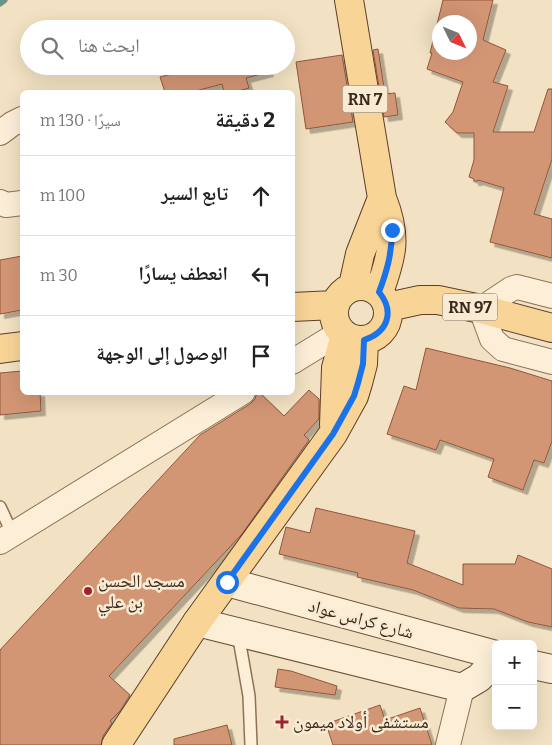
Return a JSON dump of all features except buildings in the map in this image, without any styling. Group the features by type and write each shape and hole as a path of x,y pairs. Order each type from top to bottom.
{"main road":[{"name":"RN 7","path":"349,0 382,198 390,223 392,249 387,270 364,298"},
{"path":"295,307 364,298 388,316 385,325 373,337 350,335 334,319 364,298"},
{"name":"RN 97","path":"364,298 438,300 482,309 552,328"},
{"path":"116,745 197,622 333,434 336,368 350,335"},
{"path":"0,350 20,346"}],"street":[{"path":"0,133 20,120"},
{"path":"0,202 6,205 20,203"},
{"path":"552,296 517,287 482,309 492,339 502,349 552,362"},
{"path":"295,361 350,335"},
{"path":"6,538 238,395"},
{"name":"شارع كراس عواد","path":"227,582 492,654"},
{"path":"197,622 462,688 479,678 492,664"},
{"path":"537,665 552,669"},
{"path":"448,745 462,688"}],"lane":[{"path":"0,507 6,538"},
{"path":"238,633 249,696 251,745"}],"waterway":[{"path":"0,3 4,0"}],"place":[{"name":"مسجد الحسن بن علي","path":"88,591"},
{"name":"مستشفى أولاد ميمون","path":"282,722"}],"route":[{"path":"227,582 333,434 354,396 363,364 364,340 380,332 388,316 388,307 385,299 379,292 392,249 392,230"}]}
